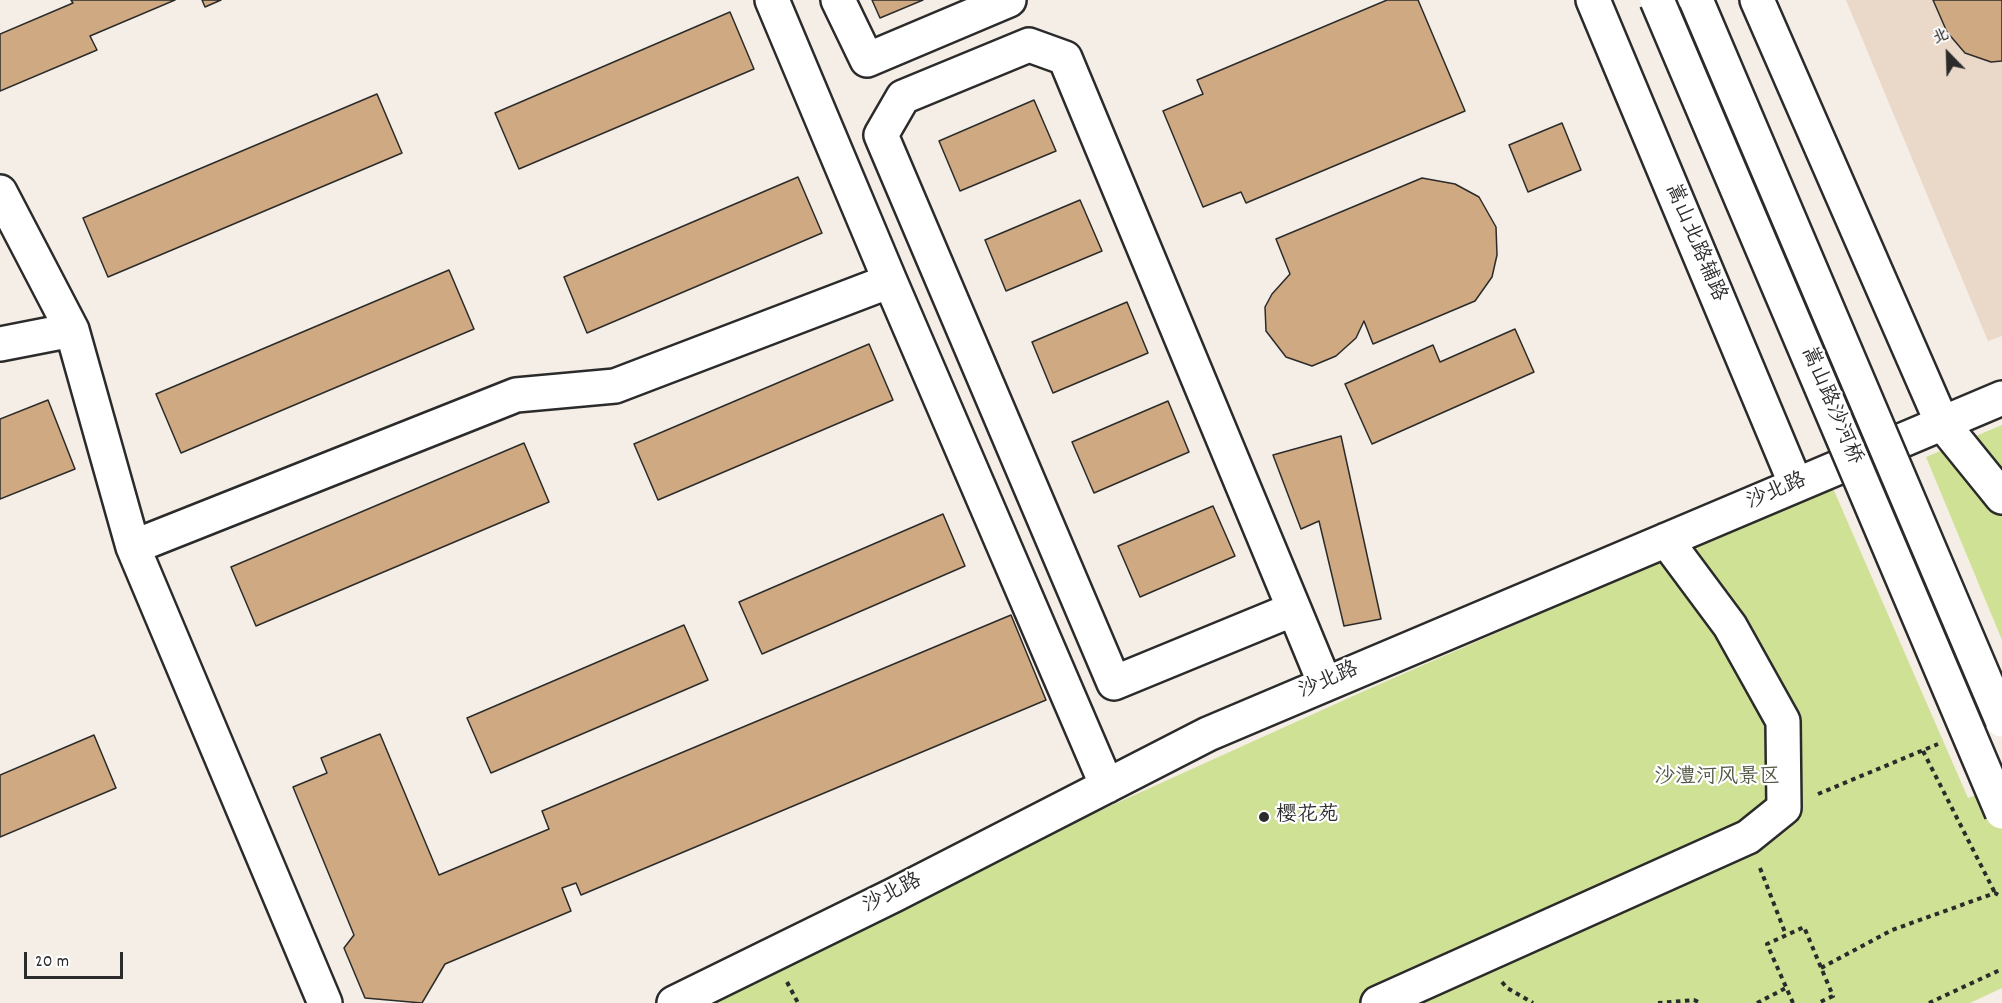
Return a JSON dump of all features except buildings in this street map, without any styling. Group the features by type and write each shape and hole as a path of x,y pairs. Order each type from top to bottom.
{"street":[{"path":"772,0 1107,786"},
{"path":"838,0 867,60 1009,0"},
{"name":"嵩山北路辅路","path":"1593,0 1796,485"},
{"name":"嵩山路沙河桥","path":"1657,0 2002,812"},
{"name":"嵩山路沙河桥","path":"1696,0 2002,720"},
{"path":"1757,0 1942,423 2002,497"},
{"path":"1294,609 1114,683 880,135 903,96 1029,45 1065,57 1294,609 1325,684"},
{"path":"0,192 72,330 134,547 325,1003"},
{"path":"134,547 516,395 615,386 890,281"},
{"path":"0,344 72,330"},
{"name":"沙北路","path":"674,1003 894,895 1208,734 2002,398"},
{"path":"1378,1003 1748,837 1784,808 1783,722 1730,626 1666,540"}],"path":[{"path":"1784,808 1923,751 1995,892 2002,897"},
{"path":"1748,837 1786,935"},
{"path":"1821,968 1892,930 1995,892"},
{"path":"1793,1003 1767,944 1804,927 1833,996 1821,1002"},
{"path":"1929,1003 2002,969"},
{"path":"1757,1003 1786,988"},
{"path":"1658,1003 1694,1000 1701,1003"}],"shaded area":[{"path":"1846,0 2002,0 2002,336 1988,341"}],"green space":[{"path":"2002,425 2002,640 1926,457"},
{"name":"沙澧河风景区","path":"1832,486 1968,798 2002,785 2002,988 1970,1003 700,1003 1077,821 1373,687"}],"place":[{"name":"樱花苑","path":"1264,817"}]}
